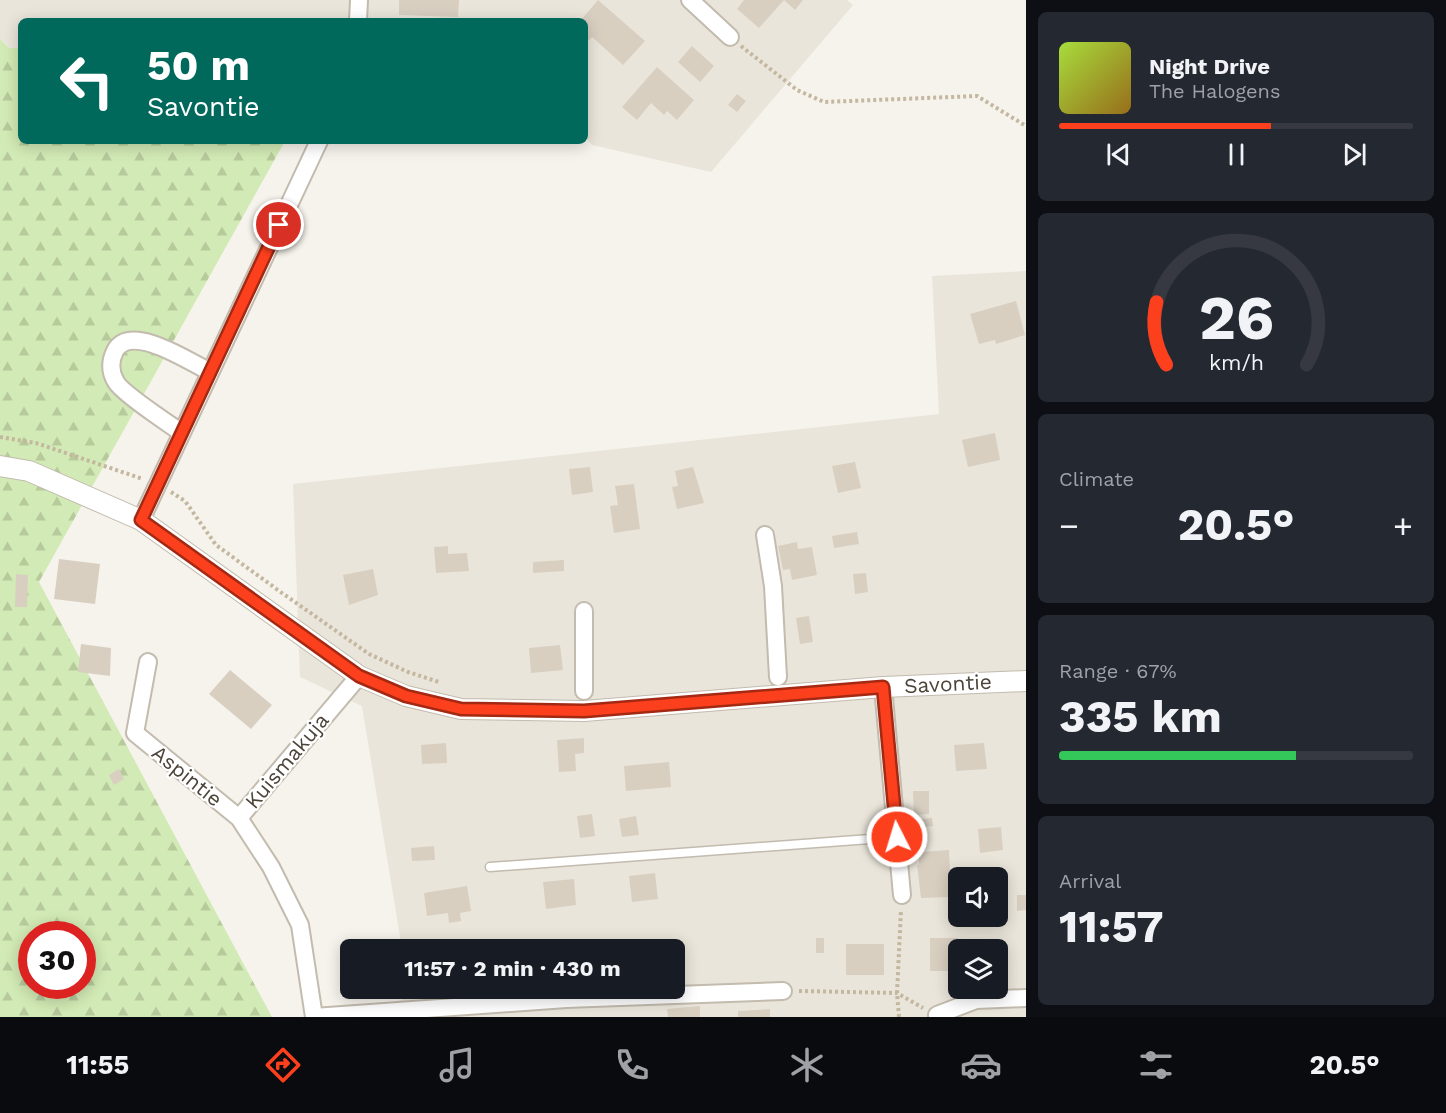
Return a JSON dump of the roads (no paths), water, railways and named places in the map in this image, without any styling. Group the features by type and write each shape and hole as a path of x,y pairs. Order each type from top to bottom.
{"street":[{"path":"358,18 359,0"},
{"path":"690,0 730,37"},
{"path":"141,520 318,144"},
{"path":"182,433 116,383 110,363 116,348 123,341 144,339 210,372"},
{"name":"Savontie","path":"0,466 29,471 141,520 359,676 406,696 461,709 584,711 883,687 1026,681"},
{"path":"765,535 773,586 778,677"},
{"path":"584,611 584,691"},
{"name":"Aspintie","path":"148,662 135,733 239,818"},
{"name":"Kuismakuja","path":"314,1017 300,926 271,867 239,818 359,676"},
{"path":"883,687 902,895"},
{"path":"314,1017 566,999 783,991"},
{"path":"936,1015 975,1000 1026,998"}],"lane":[{"path":"490,867 897,837"}]}
